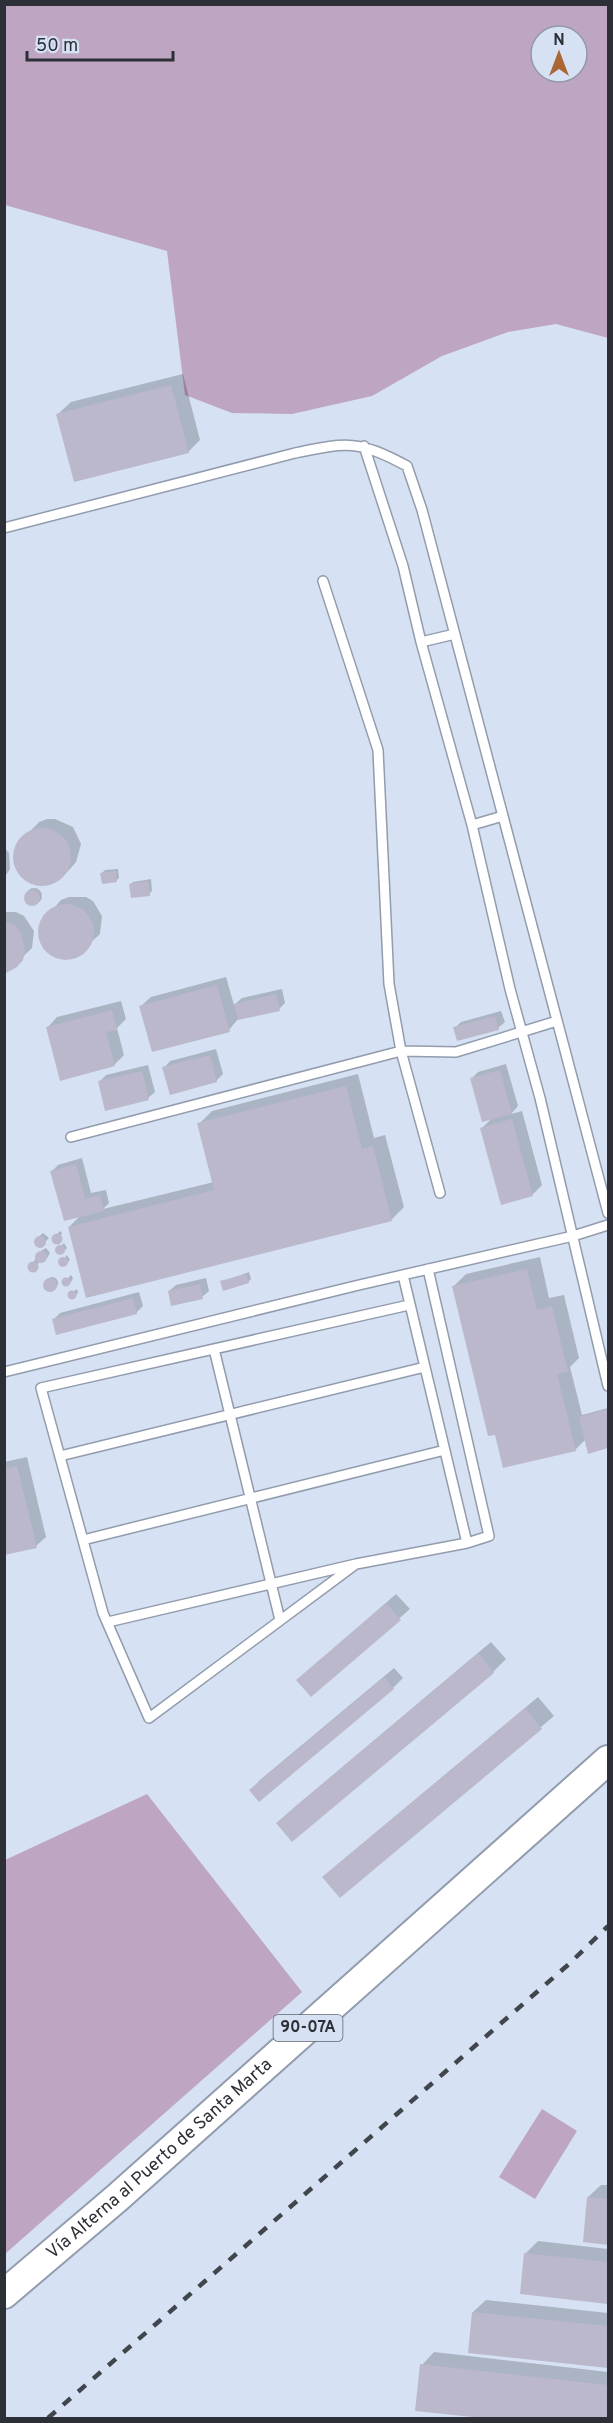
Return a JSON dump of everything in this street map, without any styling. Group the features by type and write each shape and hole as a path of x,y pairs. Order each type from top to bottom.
{"main road":[{"name":"Vía Alterna al Puerto de Santa Marta","path":"4,2294 135,2182 609,1760"}],"lane":[{"path":"4,528 338,444 364,446 406,466 422,510 609,1213"},
{"path":"364,446 403,566 421,642 472,825 609,1386"},
{"path":"323,581 378,750 389,984 401,1051 440,1193"},
{"path":"421,642 455,634"},
{"path":"472,825 503,816"},
{"path":"71,1137 401,1051 456,1052 557,1021"},
{"path":"4,1372 573,1236 609,1225"},
{"path":"108,1623 356,1564 488,1537 490,1533 428,1269"},
{"path":"403,1275 467,1543"},
{"path":"356,1564 148,1718 108,1623 42,1388 409,1305"},
{"path":"214,1349 280,1620"},
{"path":"60,1456 425,1367"},
{"path":"83,1540 445,1450"}],"shaded area":[{"path":"4,5 608,5 608,338 556,324 508,332 442,356 372,396 292,414 232,413 185,395 167,251 5,205"},
{"path":"147,1794 302,1992 5,2254 5,1860"},
{"path":"542,2109 577,2131 535,2199 499,2177"}],"building":[{"path":"171,385 189,453 74,482 56,414"},
{"path":"36,828 48,828 63,836 71,851 71,863 63,878 48,886 36,886 21,878 13,863 13,851 21,836"},
{"path":"116,871 117,882 102,884 100,873"},
{"path":"148,881 150,896 131,898 129,884"},
{"path":"29,890 35,890 40,898 38,904 29,906 24,901 24,895"},
{"path":"66,904 81,909 89,917 94,932 89,947 81,955 66,960 51,955 43,947 38,932 43,917 51,909"},
{"path":"4,921 14,925 21,932 25,951 23,960 17,967 4,974"},
{"path":"217,985 230,1032 152,1052 139,1006"},
{"path":"276,994 280,1011 238,1020 234,1004"},
{"path":"112,1010 117,1030 106,1032 115,1066 60,1081 46,1027"},
{"path":"495,1016 499,1030 457,1041 453,1027"},
{"path":"210,1055 217,1082 170,1095 162,1067"},
{"path":"500,1070 512,1114 482,1122 470,1078"},
{"path":"142,1071 149,1100 105,1111 98,1081"},
{"path":"346,1086 362,1149 373,1146 392,1221 86,1298 68,1227 214,1190 197,1123"},
{"path":"512,1119 533,1196 501,1205 480,1128"},
{"path":"76,1164 85,1199 100,1195 104,1211 64,1221 50,1171"},
{"path":"57,1234 61,1235 61,1243 57,1244 53,1243 52,1239 53,1235"},
{"path":"42,1236 46,1242 42,1248 38,1248 34,1240"},
{"path":"60,1245 64,1246 64,1254 60,1255 56,1254 55,1250 56,1246"},
{"path":"43,1251 47,1257 43,1263 39,1263 35,1255"},
{"path":"63,1257 67,1258 67,1266 63,1267 59,1266 58,1262 59,1258"},
{"path":"33,1262 37,1263 37,1271 33,1272 29,1271 28,1267 29,1263"},
{"path":"527,1269 537,1310 552,1306 568,1372 557,1374 576,1451 503,1468 495,1435 488,1436 452,1286"},
{"path":"246,1274 249,1283 223,1291 220,1281"},
{"path":"66,1277 71,1282 66,1287 61,1282"},
{"path":"50,1278 55,1280 57,1285 55,1290 50,1292 45,1290 43,1285 45,1280"},
{"path":"200,1284 203,1299 171,1306 168,1291"},
{"path":"72,1291 76,1295 72,1299 68,1295"},
{"path":"133,1298 137,1314 56,1335 52,1319"},
{"path":"608,1409 608,1448 588,1454 579,1417"},
{"path":"17,1466 37,1548 4,1555 4,1469"},
{"path":"386,1603 401,1620 311,1697 296,1680"},
{"path":"478,1653 494,1673 292,1842 276,1823"},
{"path":"384,1677 394,1689 259,1802 249,1790"},
{"path":"525,1708 542,1729 340,1898 322,1877"},
{"path":"587,2197 608,2199 608,2245 583,2242"},
{"path":"524,2253 608,2262 608,2304 520,2294"},
{"path":"472,2312 608,2326 608,2368 468,2353"},
{"path":"420,2364 608,2385 608,2418 482,2418 415,2411"}],"railway":[{"path":"48,2418 569,1964 608,1926"}]}
